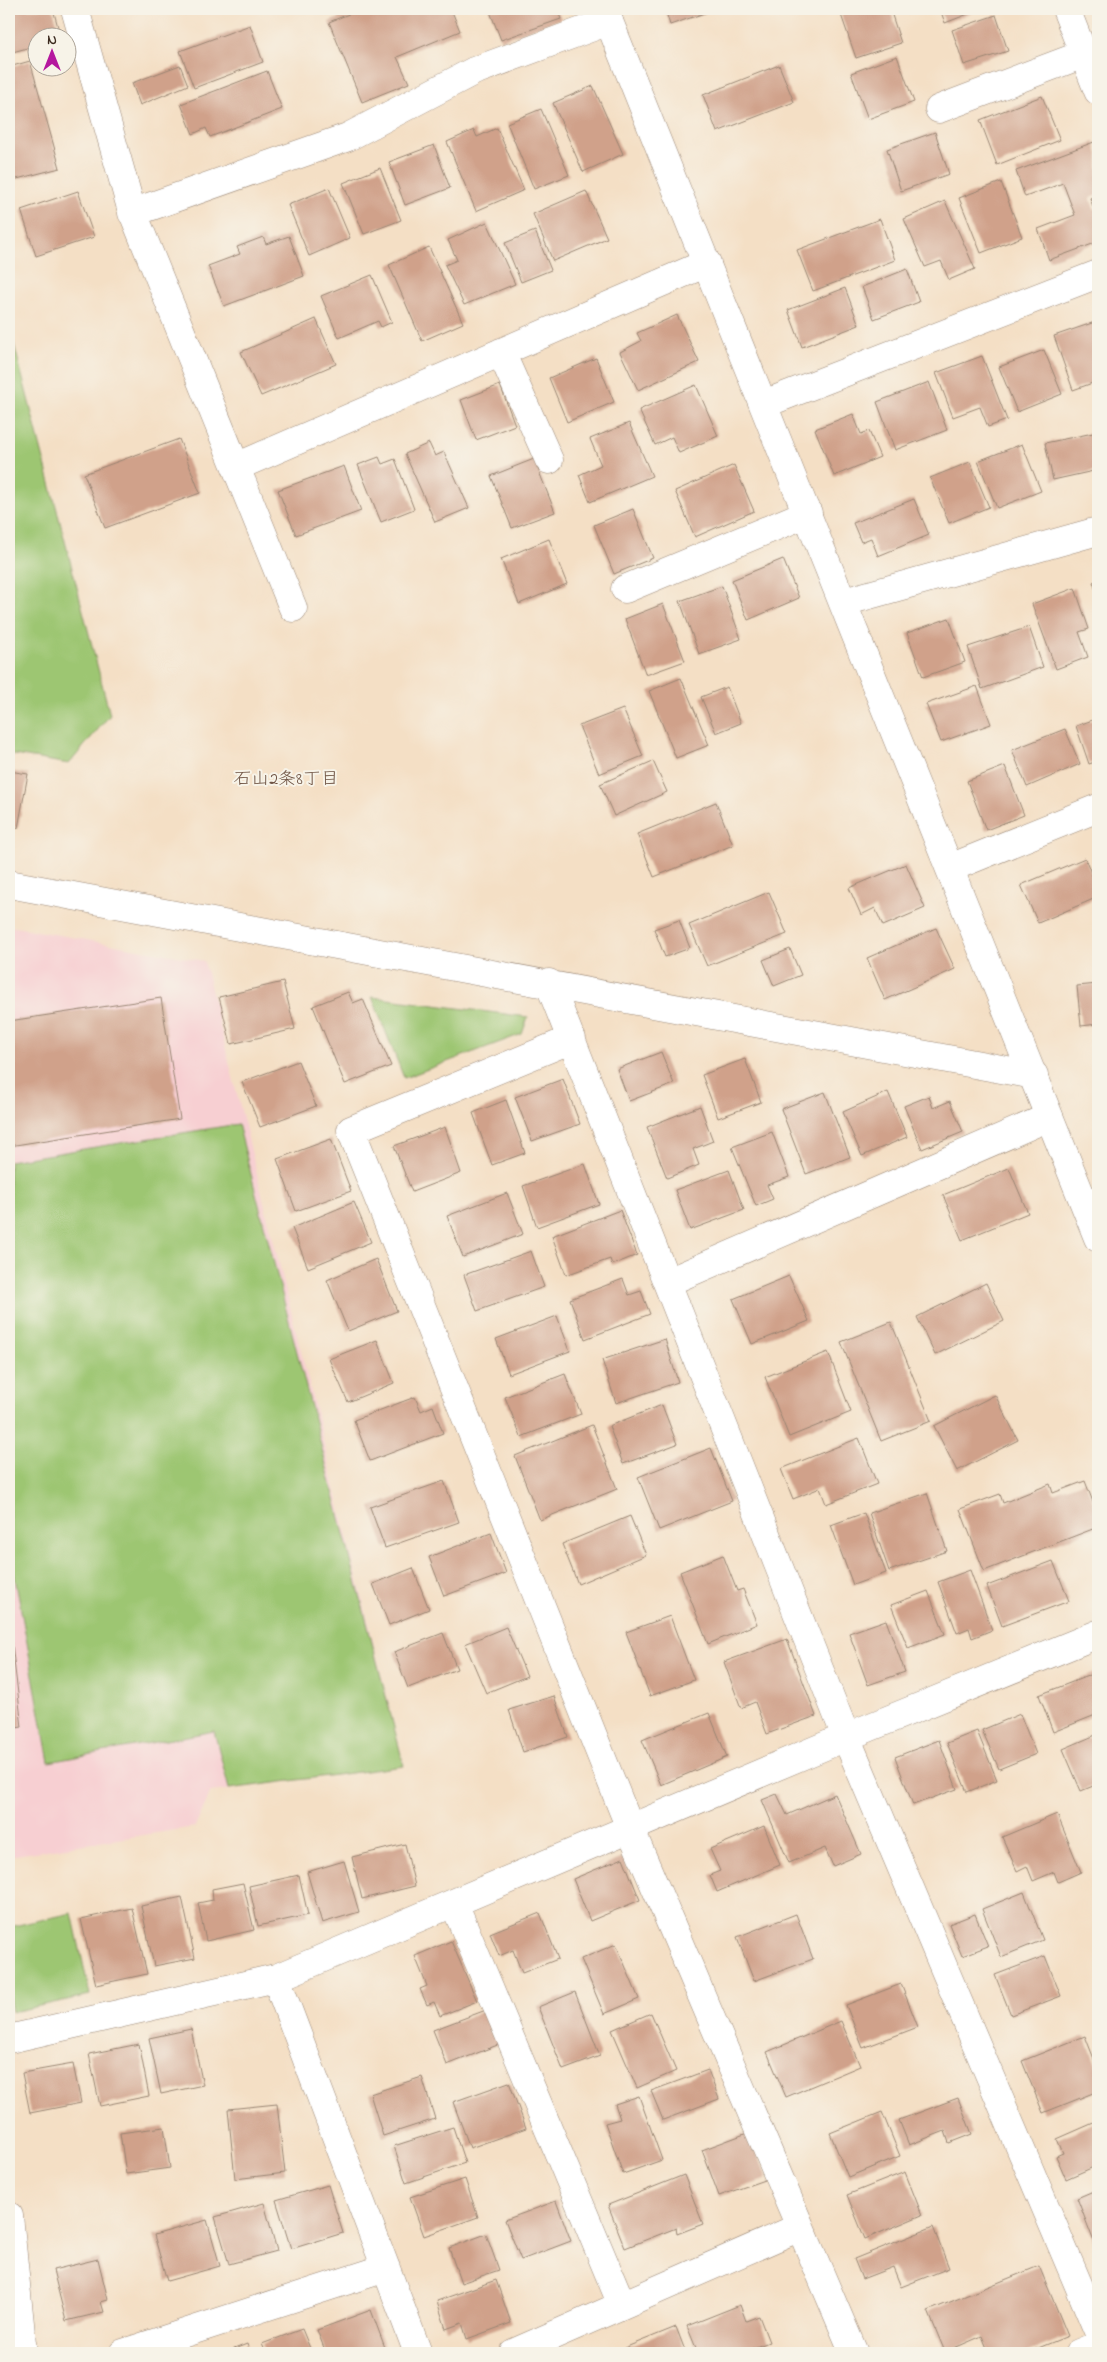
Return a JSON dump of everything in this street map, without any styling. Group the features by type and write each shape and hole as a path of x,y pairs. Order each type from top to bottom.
{"street":[{"path":"75,9 132,213 293,608"},
{"path":"1066,9 1098,91"},
{"path":"132,213 348,137 474,71 606,15 808,512 1098,1238"},
{"path":"939,110 1084,54"},
{"path":"236,467 707,263"},
{"path":"764,404 1098,274"},
{"path":"500,352 549,460"},
{"path":"625,589 808,512"},
{"path":"844,602 1098,532"},
{"path":"950,868 1098,808"},
{"path":"9,884 549,983 1034,1075"},
{"path":"549,983 846,1737 1098,2331"},
{"path":"572,1039 351,1130 630,1828 854,2353"},
{"path":"668,1282 1050,1117"},
{"path":"9,2039 276,1978 846,1737 1098,1634"},
{"path":"454,1903 622,2305"},
{"path":"276,1978 418,2353"},
{"path":"9,2216 23,2353"},
{"path":"513,2353 800,2227"},
{"path":"123,2353 386,2268"},
{"path":"1079,2353 1098,2345"}],"shaded area":[{"path":"9,926 204,961 404,1766 211,1792 195,1827 9,1856"}],"green space":[{"path":"9,325 110,715 69,764 9,754"},
{"path":"372,997 528,1017 522,1034 404,1078"},
{"path":"238,1124 404,1766 229,1789 214,1731 49,1762 9,1545 9,1161"},
{"path":"72,1913 90,1995 12,2012 9,1995 9,1927"}],"building":[{"path":"9,9 53,9 58,28 28,28 28,48 9,53"},
{"path":"361,9 451,9 460,31 397,57 409,83 362,102 329,22"},
{"path":"489,9 557,9 561,19 501,40"},
{"path":"665,9 716,9 670,25"},
{"path":"839,9 890,9 901,43 856,58"},
{"path":"940,9 981,9 945,23"},
{"path":"996,15 1008,51 964,65 952,30"},
{"path":"250,25 263,62 194,88 180,51"},
{"path":"897,56 914,102 868,119 851,73"},
{"path":"28,62 28,78 35,78 60,168 9,181 9,67"},
{"path":"180,65 188,85 140,105 132,83"},
{"path":"779,65 794,102 717,132 703,95"},
{"path":"267,71 282,109 210,137 206,128 193,134 181,104"},
{"path":"593,86 623,154 583,172 553,103"},
{"path":"1042,96 1060,140 997,165 980,120"},
{"path":"541,109 569,175 534,189 507,123"},
{"path":"497,128 524,190 476,211 447,142 474,130 477,137"},
{"path":"935,132 949,174 901,191 887,149"},
{"path":"1094,142 1098,154 1098,195 1090,198 1094,209 1098,208 1098,242 1049,260 1038,229 1075,215 1063,183 1025,197 1016,171"},
{"path":"434,145 450,188 405,205 389,162"},
{"path":"380,168 401,220 364,234 343,183"},
{"path":"1001,182 1022,237 981,253 959,198"},
{"path":"329,188 350,238 309,256 288,205"},
{"path":"78,191 94,237 36,256 21,210"},
{"path":"586,191 607,238 553,261 533,214"},
{"path":"945,201 975,269 949,280 941,261 925,267 904,219"},
{"path":"880,219 895,260 813,291 797,250"},
{"path":"487,222 515,284 464,305 445,265 457,260 448,240"},
{"path":"535,231 551,270 521,282 505,243"},
{"path":"289,236 304,276 224,306 208,266 240,254 237,247 263,237 266,244"},
{"path":"429,247 463,323 422,341 389,265"},
{"path":"907,269 919,302 874,319 862,287"},
{"path":"372,275 392,322 381,327 378,321 339,338 321,296"},
{"path":"845,288 859,325 802,347 788,310"},
{"path":"677,315 699,362 638,390 620,352 641,341 637,333"},
{"path":"316,319 336,364 261,396 241,352"},
{"path":"1098,321 1098,381 1073,390 1054,336"},
{"path":"1044,350 1062,394 1017,412 999,367"},
{"path":"982,356 1007,420 988,427 980,407 953,417 936,373"},
{"path":"596,358 614,402 567,422 549,378"},
{"path":"929,382 947,430 895,450 877,402"},
{"path":"500,385 515,425 476,440 461,400"},
{"path":"696,385 718,436 679,453 672,437 655,445 639,410"},
{"path":"853,414 861,434 869,431 880,457 834,476 815,429"},
{"path":"629,423 652,476 590,502 579,475 601,465 590,439"},
{"path":"1098,432 1098,470 1053,480 1045,443"},
{"path":"179,439 200,493 105,528 84,474"},
{"path":"429,443 435,456 444,452 469,508 435,522 405,454"},
{"path":"1022,444 1041,491 997,508 978,461"},
{"path":"379,457 382,464 395,459 414,509 381,522 358,465"},
{"path":"534,459 555,512 512,528 491,476"},
{"path":"970,462 989,507 949,523 930,478"},
{"path":"734,465 754,511 695,537 675,491"},
{"path":"344,466 361,511 296,535 278,490"},
{"path":"914,499 929,535 878,556 871,538 861,542 853,523"},
{"path":"633,509 653,558 614,574 594,525"},
{"path":"549,539 567,584 519,604 501,559"},
{"path":"783,559 799,598 748,620 732,580"},
{"path":"1098,580 1098,596 1093,582"},
{"path":"722,586 741,639 699,654 680,601"},
{"path":"1075,588 1089,629 1079,632 1088,657 1056,669 1032,604"},
{"path":"663,604 685,661 646,675 625,619"},
{"path":"949,618 965,662 923,677 907,633"},
{"path":"1029,627 1043,667 982,689 968,647"},
{"path":"681,678 709,745 676,758 649,691"},
{"path":"977,686 991,724 941,742 926,704"},
{"path":"727,687 741,723 716,733 701,697"},
{"path":"623,709 643,756 599,774 579,726"},
{"path":"1098,718 1098,761 1089,764 1076,726"},
{"path":"1065,729 1080,764 1027,787 1012,750"},
{"path":"653,761 667,792 614,816 600,784"},
{"path":"1005,766 1024,815 986,830 967,781"},
{"path":"9,771 28,774 18,828 9,826"},
{"path":"716,802 733,845 654,877 637,834"},
{"path":"1085,858 1098,890 1098,897 1038,923 1021,885"},
{"path":"906,864 925,908 883,926 875,908 861,915 849,888"},
{"path":"769,892 787,934 707,966 689,925"},
{"path":"679,920 690,948 665,957 654,929"},
{"path":"936,928 955,969 885,1000 867,958"},
{"path":"790,949 801,975 774,986 763,960"},
{"path":"283,982 295,1029 231,1044 219,997"},
{"path":"1098,984 1098,1024 1081,1026 1077,986"},
{"path":"348,992 353,1003 363,999 391,1066 345,1084 313,1006"},
{"path":"161,998 180,1119 9,1146 9,1021"},
{"path":"661,1052 674,1084 629,1101 617,1069"},
{"path":"745,1059 761,1102 718,1118 702,1075"},
{"path":"298,1061 316,1106 260,1127 242,1082"},
{"path":"563,1079 580,1124 532,1141 515,1097"},
{"path":"825,1092 850,1157 806,1174 781,1109"},
{"path":"888,1092 907,1137 862,1156 843,1112"},
{"path":"929,1096 933,1108 950,1101 963,1132 922,1149 904,1106"},
{"path":"506,1100 525,1153 492,1165 473,1113"},
{"path":"700,1106 713,1141 693,1149 699,1165 667,1178 647,1127"},
{"path":"445,1127 461,1173 412,1192 394,1146"},
{"path":"772,1132 789,1177 767,1185 773,1199 756,1206 732,1147"},
{"path":"331,1139 351,1191 296,1211 277,1159"},
{"path":"585,1164 599,1204 537,1227 523,1186"},
{"path":"1009,1168 1028,1213 962,1240 943,1195"},
{"path":"729,1170 744,1210 690,1230 675,1190"},
{"path":"507,1193 523,1234 463,1257 447,1216"},
{"path":"354,1202 371,1242 308,1268 292,1228"},
{"path":"620,1210 637,1255 612,1265 610,1259 566,1275 552,1236"},
{"path":"531,1251 544,1287 477,1311 464,1275"},
{"path":"376,1259 397,1311 348,1331 327,1280"},
{"path":"789,1276 809,1321 752,1344 733,1299"},
{"path":"623,1279 629,1295 641,1291 650,1314 585,1339 570,1299"},
{"path":"986,1283 1004,1321 935,1355 917,1317"},
{"path":"557,1316 570,1351 509,1374 496,1339"},
{"path":"891,1322 931,1421 881,1441 841,1342"},
{"path":"665,1339 678,1382 616,1403 602,1360"},
{"path":"377,1340 394,1383 348,1402 329,1359"},
{"path":"828,1352 851,1412 789,1437 765,1377"},
{"path":"565,1374 581,1414 521,1437 505,1397"},
{"path":"995,1395 1018,1440 957,1471 934,1426"},
{"path":"415,1397 421,1411 433,1406 443,1433 370,1461 354,1420"},
{"path":"662,1405 677,1444 623,1464 609,1426"},
{"path":"592,1425 617,1489 540,1520 515,1456"},
{"path":"859,1438 877,1484 826,1504 820,1488 793,1499 781,1469"},
{"path":"711,1448 732,1501 659,1530 638,1477"},
{"path":"444,1481 459,1522 385,1548 370,1507"},
{"path":"1085,1481 1098,1515 1098,1527 984,1571 960,1509 1000,1494 1003,1503 1050,1484 1053,1493"},
{"path":"927,1493 947,1551 889,1571 869,1513"},
{"path":"864,1513 886,1573 853,1585 831,1525"},
{"path":"630,1516 646,1555 578,1584 562,1544"},
{"path":"491,1533 506,1573 444,1596 429,1557"},
{"path":"723,1555 737,1591 743,1589 757,1624 708,1644 680,1572"},
{"path":"1053,1561 1069,1601 1002,1626 987,1586"},
{"path":"413,1568 429,1609 389,1625 373,1584"},
{"path":"970,1570 992,1630 972,1638 969,1628 957,1633 938,1582"},
{"path":"928,1591 945,1634 908,1648 891,1605"},
{"path":"670,1616 694,1680 650,1696 626,1632"},
{"path":"886,1620 905,1672 868,1685 849,1633"},
{"path":"506,1627 527,1676 486,1693 465,1644"},
{"path":"443,1633 457,1669 408,1688 394,1652"},
{"path":"787,1639 816,1716 767,1734 755,1702 741,1708 724,1662"},
{"path":"9,1644 12,1644 22,1727 9,1729"},
{"path":"1098,1672 1098,1714 1053,1732 1039,1695"},
{"path":"554,1696 568,1737 523,1752 509,1710"},
{"path":"709,1713 727,1757 661,1785 642,1740"},
{"path":"1020,1714 1036,1754 999,1769 982,1730"},
{"path":"977,1731 997,1780 967,1792 947,1743"},
{"path":"1098,1734 1098,1784 1081,1791 1063,1749"},
{"path":"939,1740 957,1789 913,1805 895,1757"},
{"path":"777,1794 787,1815 835,1794 861,1854 833,1866 825,1848 789,1863 762,1800"},
{"path":"1057,1814 1081,1872 1058,1882 1054,1872 1033,1881 1027,1866 1017,1871 1002,1837"},
{"path":"764,1826 780,1865 717,1892 710,1875 720,1871 710,1849"},
{"path":"405,1844 415,1886 362,1899 352,1857"},
{"path":"623,1858 640,1900 590,1921 573,1879"},
{"path":"344,1861 359,1912 322,1923 307,1872"},
{"path":"299,1875 308,1915 258,1926 249,1886"},
{"path":"243,1883 254,1930 206,1941 198,1903 213,1900 212,1889"},
{"path":"1024,1892 1043,1940 1001,1957 982,1909"},
{"path":"182,1897 195,1958 154,1966 141,1906"},
{"path":"132,1908 147,1974 96,1985 81,1919"},
{"path":"540,1913 558,1959 522,1973 513,1950 499,1956 490,1933"},
{"path":"796,1914 813,1959 754,1981 737,1937"},
{"path":"975,1914 988,1946 962,1956 949,1924"},
{"path":"451,1941 477,2001 440,2016 434,2002 427,2005 420,1989 427,1986 415,1956"},
{"path":"616,1944 639,1999 604,2014 581,1959"},
{"path":"1045,1956 1061,1996 1011,2015 995,1975"},
{"path":"901,1984 918,2027 863,2048 846,2005"},
{"path":"575,1992 600,2056 563,2070 538,2007"},
{"path":"486,2010 500,2044 447,2065 433,2030"},
{"path":"651,2013 676,2071 637,2088 612,2030"},
{"path":"841,2021 860,2066 786,2097 767,2052"},
{"path":"191,2029 203,2085 161,2094 149,2038"},
{"path":"1085,2036 1098,2069 1098,2091 1043,2113 1022,2061"},
{"path":"139,2044 149,2096 100,2106 89,2054"},
{"path":"73,2064 81,2103 30,2113 22,2073"},
{"path":"708,2070 719,2099 663,2120 651,2091"},
{"path":"422,2077 435,2119 383,2136 370,2094"},
{"path":"509,2082 526,2128 470,2148 453,2102"},
{"path":"639,2096 662,2160 623,2174 605,2123 620,2119 615,2104"},
{"path":"958,2098 972,2134 949,2143 945,2131 909,2145 899,2120"},
{"path":"277,2104 285,2173 235,2179 228,2109"},
{"path":"882,2112 900,2156 848,2177 830,2133"},
{"path":"1098,2121 1098,2165 1066,2179 1056,2156 1063,2153 1057,2139"},
{"path":"164,2127 170,2168 126,2174 120,2133"},
{"path":"453,2127 465,2163 406,2183 394,2146"},
{"path":"750,2132 767,2179 719,2196 702,2150"},
{"path":"905,2172 922,2215 865,2239 847,2195"},
{"path":"684,2175 703,2224 677,2234 676,2228 625,2248 608,2205"},
{"path":"465,2179 478,2217 424,2236 410,2197"},
{"path":"328,2185 343,2233 291,2249 276,2200"},
{"path":"1098,2189 1098,2252 1077,2198"},
{"path":"556,2201 571,2241 521,2260 505,2220"},
{"path":"264,2203 277,2251 229,2264 215,2217"},
{"path":"207,2220 220,2266 167,2281 154,2235"},
{"path":"933,2227 949,2268 901,2287 893,2267 862,2279 854,2259"},
{"path":"486,2234 499,2270 461,2283 449,2248"},
{"path":"98,2259 108,2300 101,2302 104,2312 66,2321 53,2270"},
{"path":"1039,2266 1068,2336 1026,2353 989,2353 982,2336 945,2352 928,2311"},
{"path":"496,2280 511,2323 467,2339 462,2323 446,2329 437,2301"},
{"path":"740,2305 746,2321 759,2316 769,2342 740,2353 698,2353 687,2326"},
{"path":"371,2310 387,2353 326,2353 317,2330"},
{"path":"676,2327 686,2353 626,2353 624,2348"},
{"path":"302,2329 312,2353 266,2353 262,2344"},
{"path":"247,2344 250,2353 224,2353"}],"district":[{"name":"石山2条8丁目","path":"286,780"}]}
